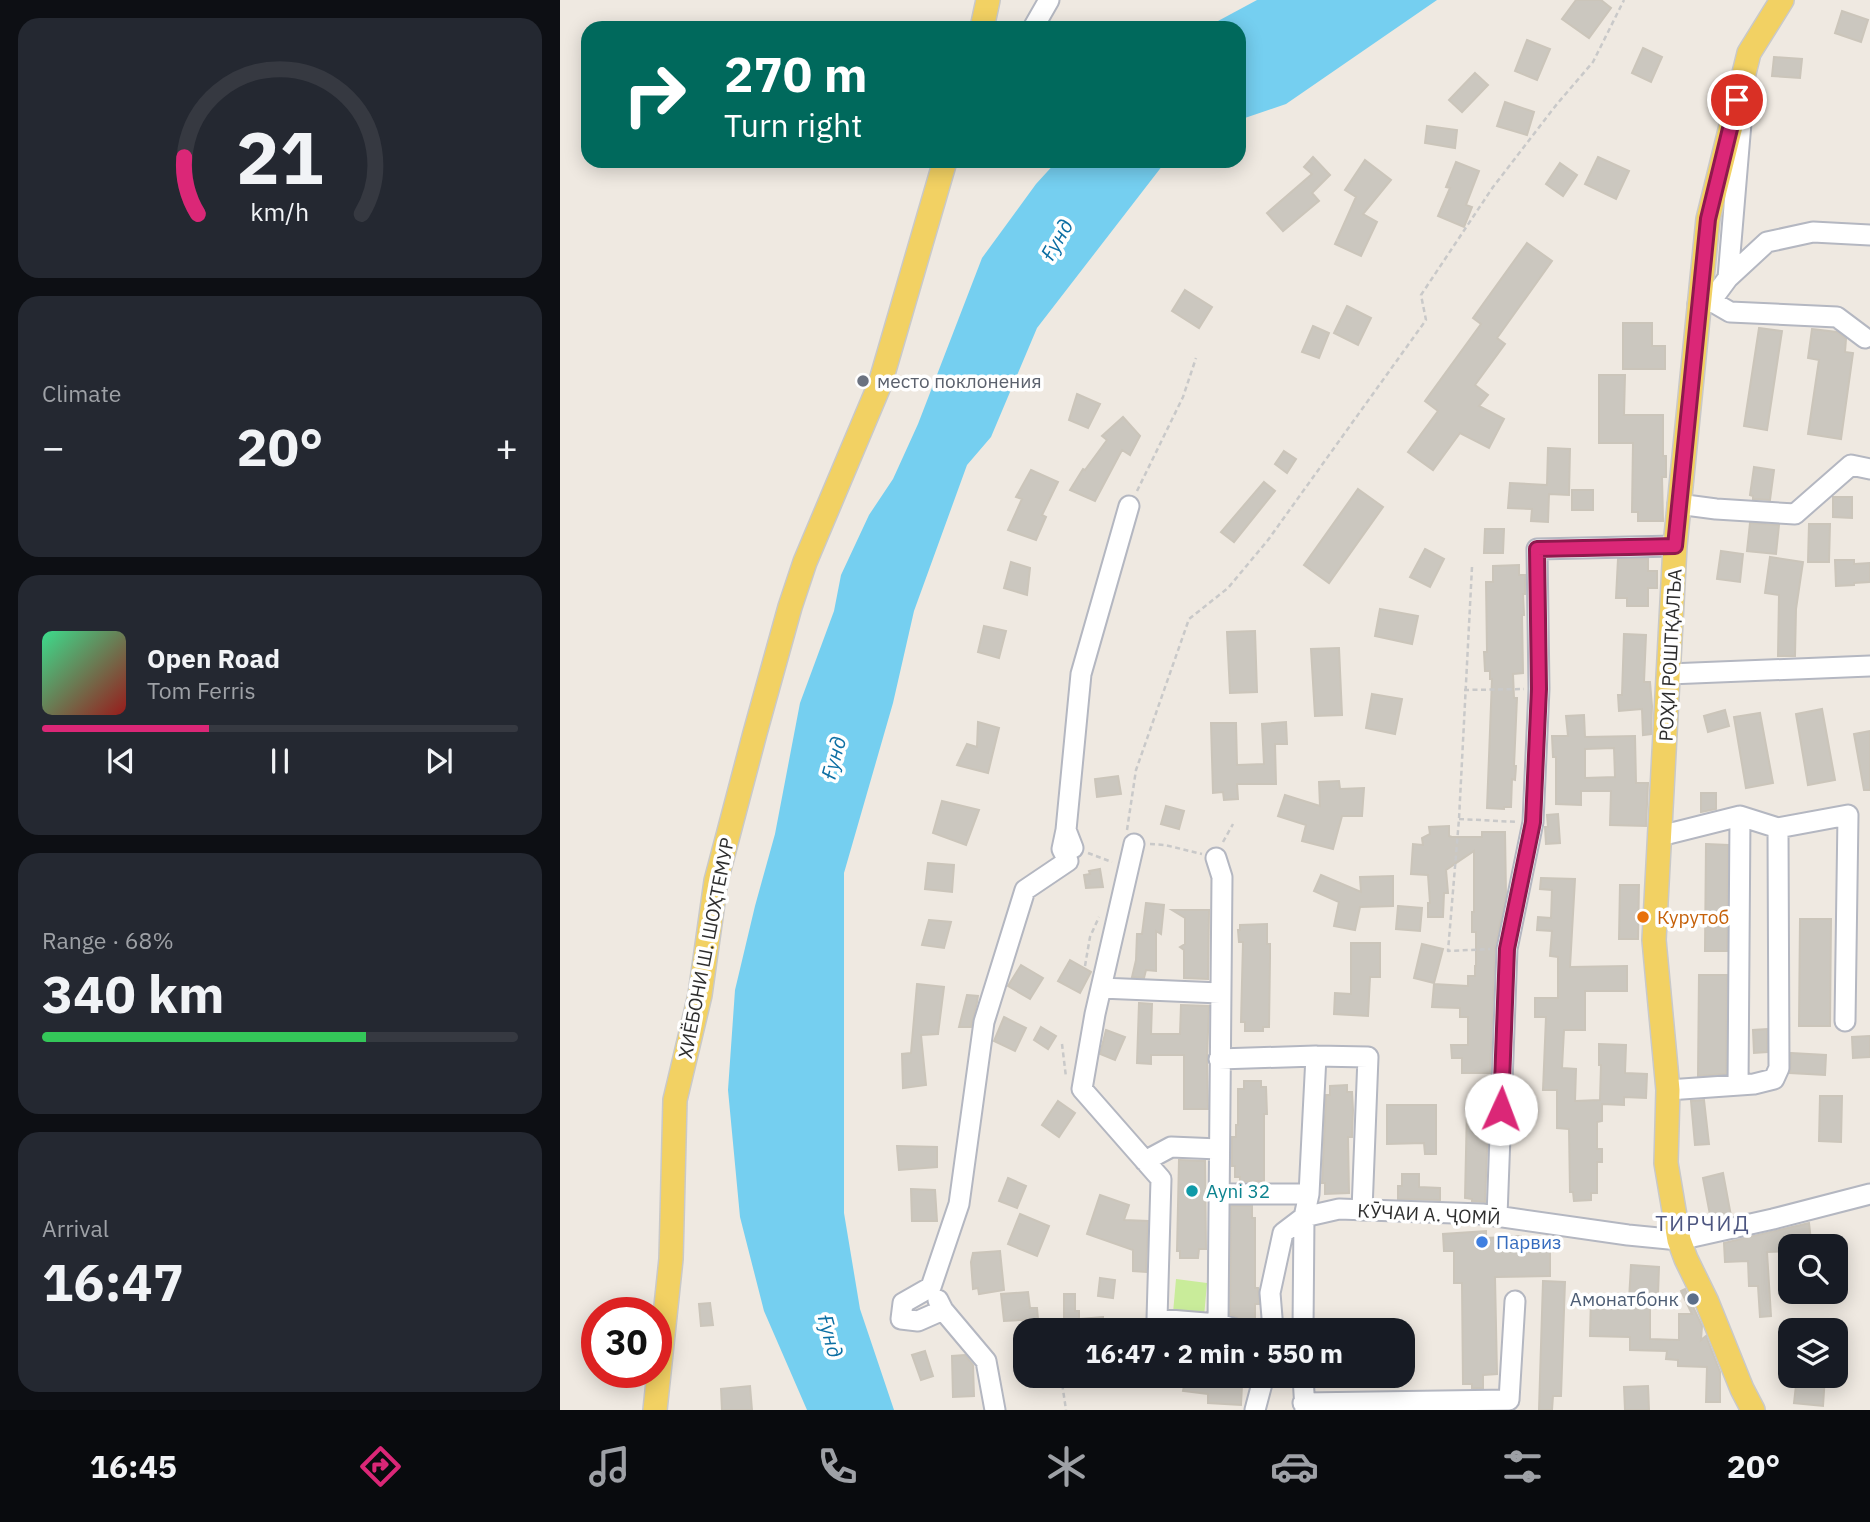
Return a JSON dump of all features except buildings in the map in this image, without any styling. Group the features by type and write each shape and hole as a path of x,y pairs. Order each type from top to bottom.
{"main road":[{"path":"984,21 988,0"},
{"name":"РОҲИ РОШТҚАЛЪА","path":"1753,1410 1679,1240 1666,1163 1668,1090 1654,940 1678,504 1704,302 1708,219 1749,52 1782,0"},
{"name":"ХИЁБОНИ Ш. ШОҲТЕМУР","path":"655,1410 671,1259 675,1100 700,995 716,881 790,607 805,562 880,384 944,168"}],"street":[{"path":"1037,21 1049,0"},
{"path":"1728,278 1749,52"},
{"path":"1865,338 1838,317 1730,312 1704,302 1767,242 1813,232 1870,235"},
{"path":"1678,504 1796,514 1851,465 1870,469"},
{"path":"943,1310 918,1321 901,1319 903,1303 931,1287 959,1204 984,1022 1025,890 1068,861 1062,849 1070,839 1081,674 1129,506"},
{"path":"1497,1216 1507,949 1533,822 1539,689 1537,549 1675,546"},
{"path":"1669,674 1870,666"},
{"path":"1660,836 1740,816 1778,828 1848,815 1845,1021"},
{"path":"1738,1085 1740,816"},
{"path":"1668,1090 1754,1084 1774,1079 1779,1068 1778,828"},
{"path":"1130,837 1082,1089 1161,1179 1157,1318"},
{"path":"1216,858 1222,877 1218,1318"},
{"path":"1101,988 1220,993"},
{"path":"1303,1318 1304,1217 1309,1194 1316,1056"},
{"path":"1219,1059 1368,1057 1362,1210"},
{"path":"1145,1161 1171,1147 1219,1149"},
{"path":"1218,1194 1309,1194"},
{"name":"КӮЧАИ А. ҶОМӢ","path":"1304,1217 1339,1209 1482,1214 1679,1240 1870,1195"},
{"path":"1272,1318 1270,1293 1283,1233 1304,1217"},
{"path":"931,1287 943,1310 986,1361 995,1410"},
{"path":"1303,1388 1304,1407 1509,1400 1515,1301"},
{"path":"1255,1410 1261,1388"}],"path":[{"path":"1130,837 1136,770 1189,619 1228,588 1268,540 1426,320 1422,295 1493,187 1593,62 1624,0"},
{"path":"1129,506 1183,397 1196,358"},
{"path":"1472,567 1459,819 1448,951 1507,949"},
{"path":"1464,690 1539,689"},
{"path":"1459,819 1533,822"},
{"path":"1216,858 1233,824"},
{"path":"1070,839 1115,863"},
{"path":"1063,1388 1066,1410"}],"green space":[{"path":"1176,1279 1207,1283 1204,1317 1173,1313"}],"water":[{"path":"1257,0 1437,0 1286,104 1246,118 1246,21 1218,21"},
{"name":"Ғунд","path":"1051,168 1161,168 1037,328 991,437 967,465 914,611 893,703 844,873 844,1213 860,1309 894,1410 807,1410 764,1311 740,1217 728,1090 735,990 775,834 800,703 834,611 841,575 869,515 893,479 918,424 982,258"}],"place":[{"name":"место поклонения","path":"863,381"},
{"name":"Курутоб","path":"1643,917"},
{"name":"Ayni 32","path":"1192,1191"},
{"name":"Парвиз","path":"1482,1242"},
{"name":"Амонатбонк","path":"1693,1299"}],"district":[{"name":"ТИРЧИД","path":"1703,1224"}],"route":[{"path":"1501,1109 1507,949 1533,822 1539,689 1537,549 1675,546 1708,219 1737,100"}]}
